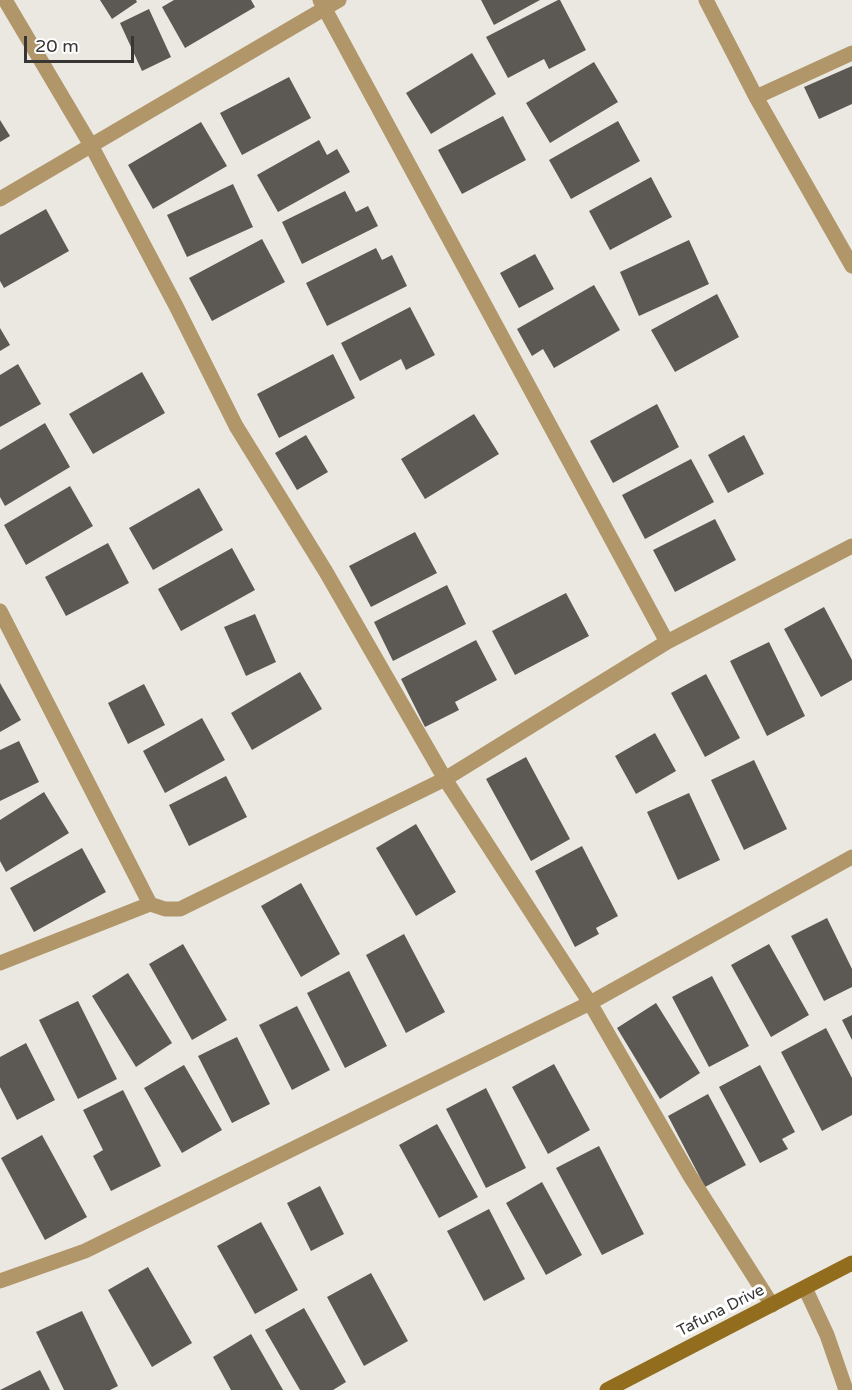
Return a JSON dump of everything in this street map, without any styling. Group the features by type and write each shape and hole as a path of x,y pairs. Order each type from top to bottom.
{"main road":[{"name":"Tafuna Drive","path":"607,1390 852,1263"}],"street":[{"path":"5,0 92,147 236,426 326,572 445,779 590,1002 690,1176 772,1305"},
{"path":"0,199 92,147 322,5 339,0"},
{"path":"706,0 756,97 852,266"},
{"path":"322,5 667,642"},
{"path":"756,97 852,53"},
{"path":"0,963 150,904 165,909 180,909 445,779 667,642 852,546"},
{"path":"0,611 150,904"},
{"path":"0,1281 85,1251 590,1002 852,857"},
{"path":"805,1287 827,1335 846,1390"}],"building":[{"path":"100,0 136,0 137,2 112,19"},
{"path":"174,0 251,0 255,7 185,48 162,7"},
{"path":"481,0 540,0 494,25"},
{"path":"558,0 586,50 549,69 544,59 508,78 486,37"},
{"path":"149,9 171,57 142,71 120,23"},
{"path":"472,53 496,94 431,134 406,93"},
{"path":"594,62 618,102 550,143 526,103"},
{"path":"852,66 852,104 819,119 804,87"},
{"path":"289,77 311,118 242,155 220,113"},
{"path":"503,116 526,160 462,194 438,150"},
{"path":"0,120 10,136 0,142"},
{"path":"618,121 640,161 571,199 549,160"},
{"path":"201,122 227,166 153,209 128,165"},
{"path":"319,140 327,155 337,149 350,172 278,212 257,175"},
{"path":"651,177 672,217 610,250 589,211"},
{"path":"233,184 253,227 187,257 167,215"},
{"path":"345,191 356,212 368,206 378,226 302,264 282,222"},
{"path":"46,209 69,251 4,288 0,281 0,235"},
{"path":"262,239 285,282 212,321 189,278"},
{"path":"689,240 709,284 639,316 620,272"},
{"path":"376,248 382,260 392,255 407,286 327,326 306,283"},
{"path":"535,254 554,289 519,308 500,273"},
{"path":"594,285 620,330 554,368 543,349 532,356 517,329"},
{"path":"717,294 739,337 675,372 651,330"},
{"path":"410,307 435,355 406,370 401,359 360,381 341,343"},
{"path":"0,328 10,345 0,351"},
{"path":"333,354 355,398 279,438 257,394"},
{"path":"18,364 41,404 0,427 0,375"},
{"path":"142,372 165,413 93,454 69,414"},
{"path":"657,404 679,447 613,483 590,441"},
{"path":"474,414 499,454 425,499 401,459"},
{"path":"45,423 70,467 5,506 0,497 0,450"},
{"path":"306,435 328,472 297,490 275,453"},
{"path":"744,435 764,474 728,493 708,455"},
{"path":"691,459 714,502 645,539 622,495"},
{"path":"70,486 93,526 26,565 4,525"},
{"path":"199,488 223,530 153,570 129,528"},
{"path":"715,519 736,560 675,592 653,550"},
{"path":"415,532 437,573 371,607 349,566"},
{"path":"108,543 129,583 66,616 45,577"},
{"path":"232,548 255,590 181,631 158,589"},
{"path":"447,585 466,624 393,661 374,622"},
{"path":"566,593 589,636 515,675 492,631"},
{"path":"824,607 852,660 852,680 821,697 784,629"},
{"path":"255,614 276,662 246,676 224,627"},
{"path":"476,640 497,680 455,702 459,710 425,727 401,679"},
{"path":"769,642 805,716 767,736 730,661"},
{"path":"300,672 322,709 252,750 231,713"},
{"path":"706,674 740,738 705,757 671,693"},
{"path":"0,683 21,720 0,732"},
{"path":"144,684 165,725 128,744 108,703"},
{"path":"202,718 225,760 165,793 143,751"},
{"path":"655,733 676,771 636,794 615,756"},
{"path":"19,741 39,782 0,801 0,750"},
{"path":"526,757 570,839 531,861 486,779"},
{"path":"754,760 787,829 744,850 711,780"},
{"path":"226,776 247,817 189,846 169,805"},
{"path":"44,792 69,833 6,872 0,861 0,820"},
{"path":"689,793 720,860 678,880 647,812"},
{"path":"416,824 456,892 416,916 376,848"},
{"path":"582,846 618,916 596,928 599,934 575,947 535,871"},
{"path":"82,848 106,892 34,932 10,888"},
{"path":"301,883 340,954 301,977 261,906"},
{"path":"827,918 852,969 852,987 824,1001 791,936"},
{"path":"404,934 445,1012 406,1033 366,955"},
{"path":"183,944 227,1020 192,1040 149,964"},
{"path":"769,944 809,1015 771,1037 731,965"},
{"path":"349,971 387,1046 345,1068 307,993"},
{"path":"128,973 172,1043 136,1067 92,996"},
{"path":"712,976 749,1046 709,1067 672,997"},
{"path":"78,1001 117,1079 78,1099 39,1020"},
{"path":"656,1003 700,1073 660,1099 617,1028"},
{"path":"297,1006 330,1070 292,1090 259,1025"},
{"path":"852,1015 852,1040 842,1020"},
{"path":"826,1028 852,1078 852,1115 822,1131 781,1052"},
{"path":"237,1037 270,1104 232,1123 198,1056"},
{"path":"26,1043 55,1100 17,1120 0,1087 0,1057"},
{"path":"554,1064 590,1130 548,1154 512,1087"},
{"path":"184,1065 222,1130 182,1153 144,1088"},
{"path":"760,1065 795,1132 782,1139 788,1149 760,1163 719,1087"},
{"path":"486,1088 526,1168 486,1188 446,1109"},
{"path":"123,1090 161,1166 111,1191 93,1156 103,1150 83,1110"},
{"path":"708,1094 746,1165 705,1187 668,1116"},
{"path":"437,1124 478,1197 439,1218 399,1145"},
{"path":"42,1135 87,1217 45,1240 1,1158"},
{"path":"599,1146 644,1234 602,1255 556,1168"},
{"path":"542,1182 582,1255 546,1275 506,1203"},
{"path":"320,1186 344,1234 311,1251 287,1203"},
{"path":"489,1209 525,1279 484,1301 447,1231"},
{"path":"261,1222 298,1290 255,1314 217,1246"},
{"path":"148,1267 192,1343 152,1367 108,1290"},
{"path":"371,1273 408,1341 364,1366 327,1297"},
{"path":"304,1308 346,1382 333,1390 300,1390 265,1330"},
{"path":"82,1311 118,1386 110,1390 64,1390 36,1332"},
{"path":"251,1334 283,1390 231,1390 213,1357"},
{"path":"40,1370 50,1390 0,1390"}]}
